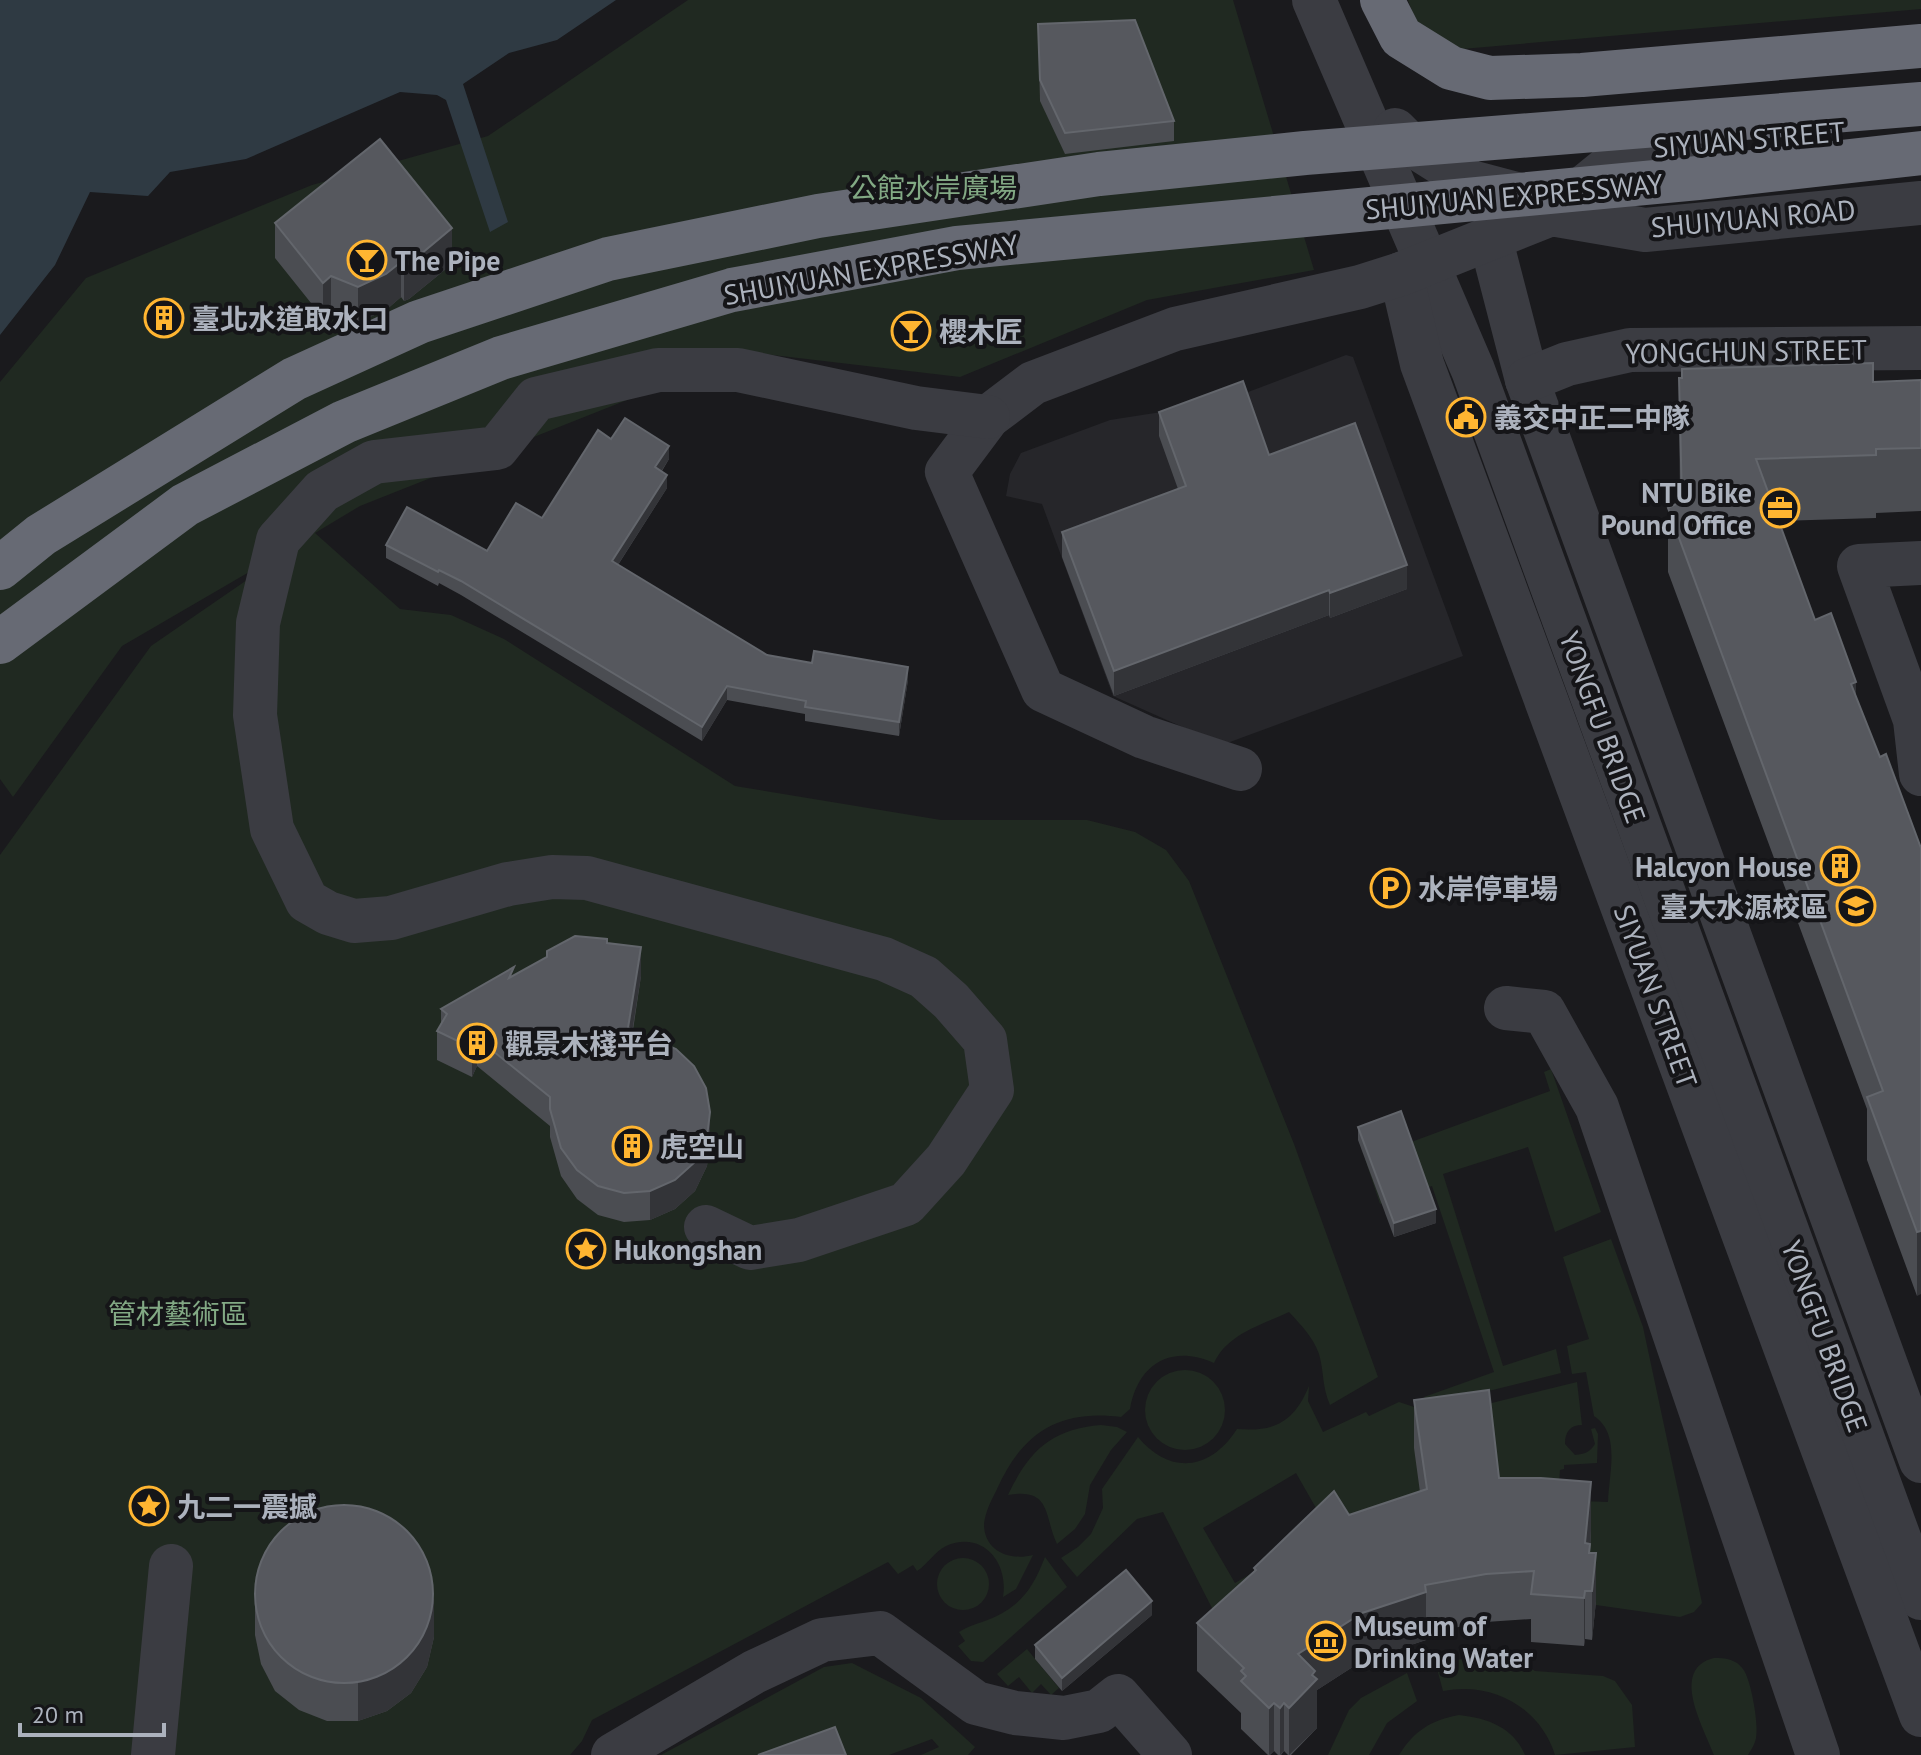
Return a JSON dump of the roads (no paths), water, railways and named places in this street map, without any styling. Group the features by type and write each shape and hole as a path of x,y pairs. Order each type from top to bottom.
{"highway":[{"path":"1382,0 1401,37 1451,68 1490,78 1582,75 1921,46"},
{"path":"0,568 41,535 294,379 419,322 608,259 818,216 1099,174 1321,152 1921,104"},
{"name":"SHUIYUAN EXPRESSWAY","path":"0,642 185,505 344,422 501,358 732,290 957,248 1698,178 1921,153"}],"street":[{"name":"YONGFU BRIDGE","path":"1314,0 1473,370 1921,1598"},
{"path":"1348,82 1406,141 1471,182 1541,201 1921,169"},
{"name":"SIYUAN STREET","path":"1551,214 1631,149 1921,124"},
{"name":"SHUIYUAN ROAD","path":"1551,214 1645,230 1921,203"},
{"path":"1240,769 1144,737 1043,690 947,472 988,417 1033,383 1175,329 1360,287 1401,274 1551,214"},
{"path":"1490,237 1527,380 1921,1461"},
{"name":"SIYUAN STREET","path":"1401,274 1422,364 1921,1715"},
{"name":"YONGCHUN STREET","path":"1527,380 1567,364 1630,350 1921,348"},
{"path":"706,1227 750,1248 799,1240 906,1204 946,1160 992,1090 985,1040 951,1001 924,977 884,959 587,878 552,877 508,884 391,918 354,921 328,913 307,901 272,829 255,715 258,623 278,540 322,491 374,462 497,448 536,399 658,370 738,370 916,408 988,417"},
{"path":"1921,563 1859,566 1915,720 1921,774"},
{"path":"1506,1008 1544,1012 1597,1107 1818,1755"},
{"path":"153,1755 171,1566"},
{"path":"613,1755 754,1672 822,1640 880,1633 976,1703 1015,1713 1064,1718 1099,1711 1118,1696 1170,1755"}],"place":[{"name":"The Pipe","path":"367,260"},
{"name":"臺北水道取水口","path":"164,318"},
{"name":"櫻木匠","path":"911,331"},
{"name":"義交中正二中隊","path":"1466,417"},
{"name":"NTU Bike Pound Office","path":"1780,508"},
{"name":"Halcyon House","path":"1840,866"},
{"name":"水岸停車場","path":"1390,888"},
{"name":"臺大水源校區","path":"1856,906"},
{"name":"觀景木棧平台","path":"477,1043"},
{"name":"虎空山","path":"632,1146"},
{"name":"Hukongshan","path":"586,1249"},
{"name":"九二一震撼","path":"149,1506"},
{"name":"Museum of Drinking Water","path":"1326,1641"}],"park label":[{"name":"公館水岸廣場","path":"933,187"},
{"name":"管材藝術區","path":"178,1313"}]}
